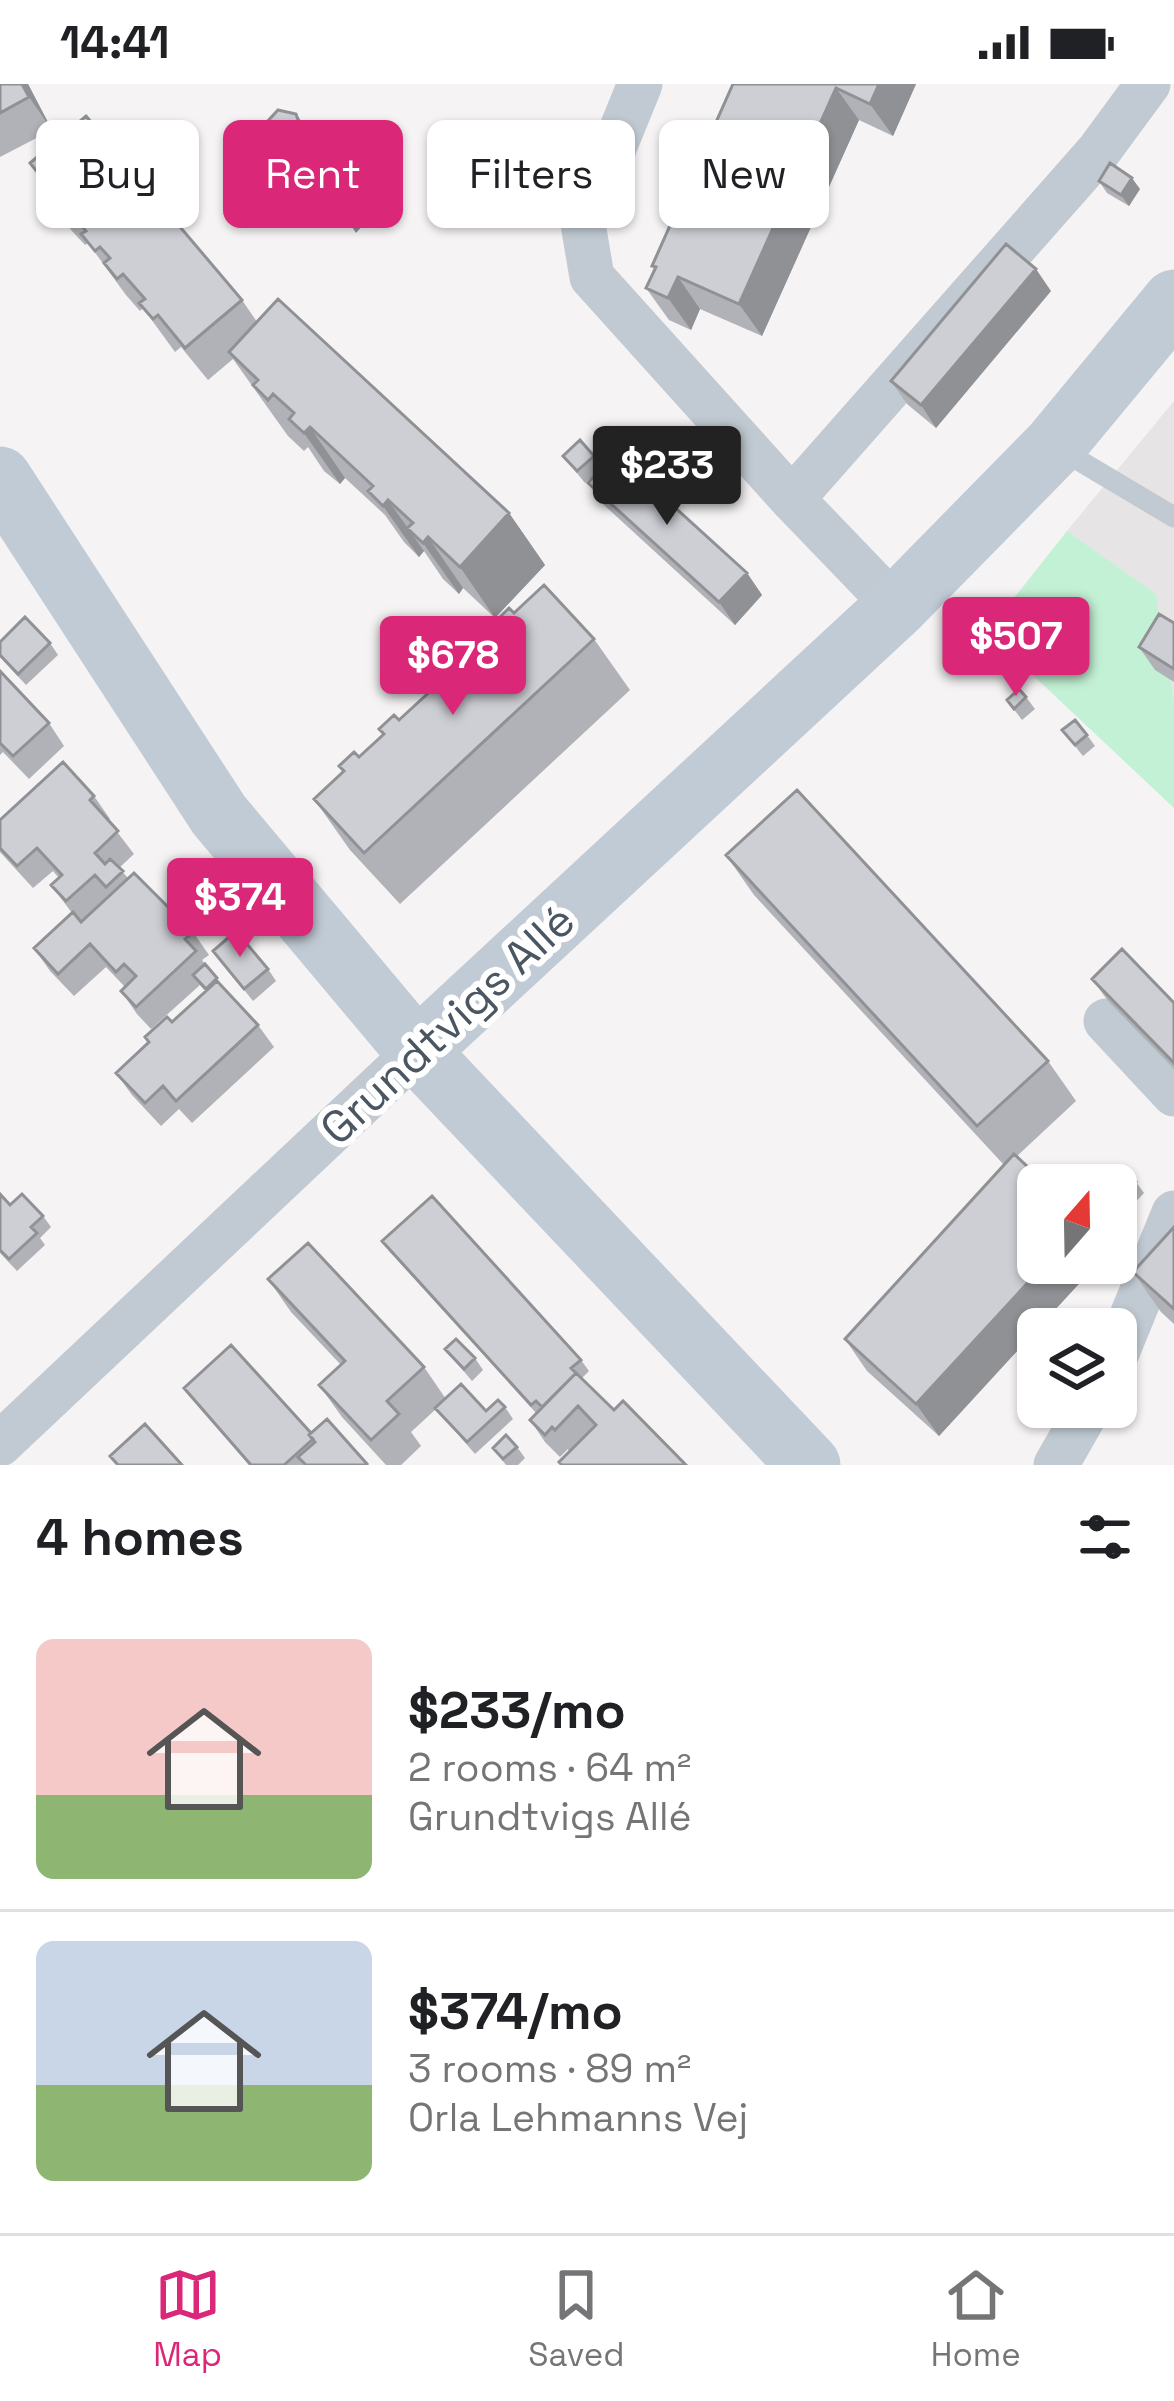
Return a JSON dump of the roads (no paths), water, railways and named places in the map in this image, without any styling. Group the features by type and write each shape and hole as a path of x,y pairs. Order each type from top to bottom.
{"street":[{"path":"640,84 584,224 592,277 896,608"},
{"path":"792,499 1097,152 1148,84"},
{"name":"Grundtvigs Allé","path":"0,1444 896,608 1054,446 1174,301"},
{"path":"0,478 218,815 417,1051 809,1465"},
{"path":"1106,1021 1174,1094"},
{"path":"1135,1308 1174,1213"},
{"path":"1056,1465 1077,1428"}],"lane":[{"path":"1054,446 1173,519"}]}
